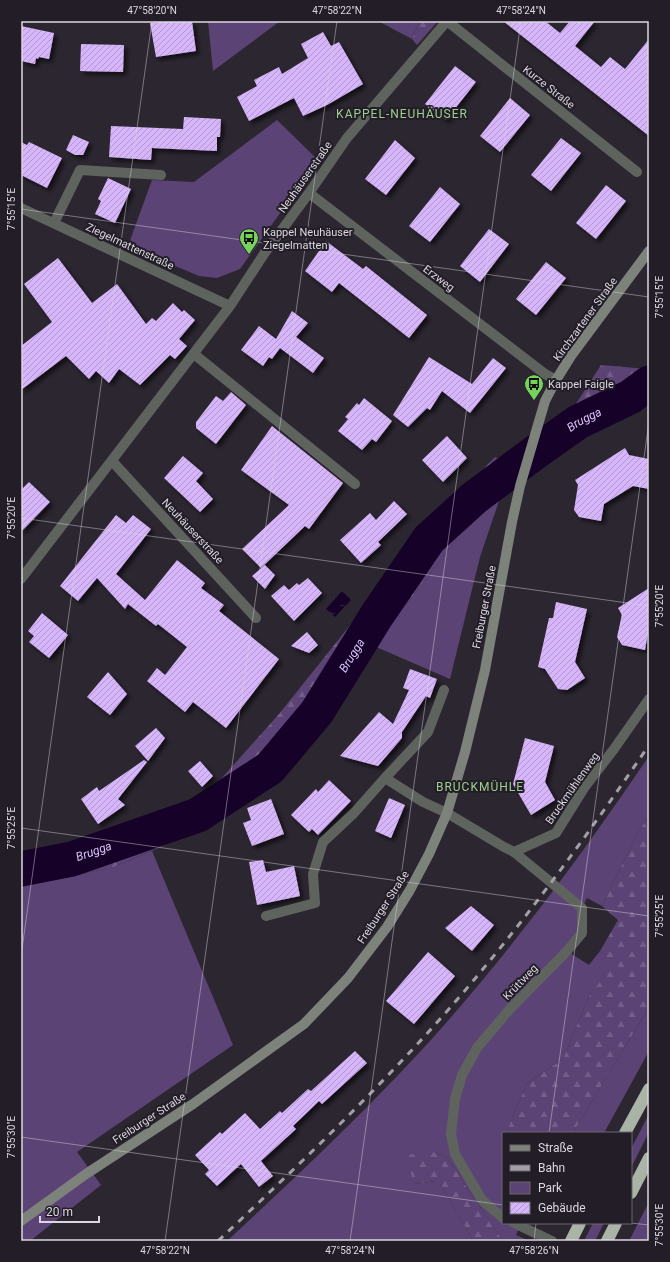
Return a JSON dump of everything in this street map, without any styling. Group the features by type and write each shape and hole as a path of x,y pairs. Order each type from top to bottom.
{"highway":[{"path":"626,1132 649,1089"},
{"path":"632,1191 649,1158"},
{"path":"571,1241 580,1224"},
{"path":"606,1241 615,1224"}],"street":[{"name":"Kurze Straße","path":"447,21 637,172"},
{"name":"Neuhäuserstraße","path":"21,578 230,306 264,254 309,194 347,138 447,21"},
{"path":"54,224 80,170 161,175"},
{"name":"Erzweg","path":"309,194 545,374 556,380"},
{"name":"Ziegelmattenstraße","path":"21,208 230,306"},
{"name":"Kirchzartener Straße","path":"530,450 544,401 556,380 649,251"},
{"path":"194,354 355,484"},
{"name":"Freiburger Straße","path":"21,1220 86,1174 199,1100 304,1024 348,978 387,927 410,890 429,854 447,812 465,752 485,670 512,522 530,450"},
{"name":"Neuhäuserstraße","path":"112,461 256,618"},
{"path":"266,916 315,903 313,874 323,842 354,813 428,732 444,690"},
{"name":"Bruckmühlenweg","path":"514,852 556,833 584,788 614,749 649,699"},
{"name":"Krüttweg","path":"385,778 423,802 447,812 504,848 514,852 582,908 582,933 567,951 509,1010 477,1048 462,1075 455,1099 450,1134 455,1154 482,1200 502,1217"},
{"path":"517,1224 552,1241"}],"green space":[{"path":"208,21 280,21 213,71"},
{"path":"378,21 420,21 412,39"},
{"path":"420,21 438,21 417,45 412,39"},
{"path":"277,120 318,160 240,269 217,278 199,276 128,246 152,180 194,182"},
{"path":"601,365 647,369 649,367 649,395 566,446 555,456 565,421"},
{"path":"495,457 508,465 500,498 459,536 374,646 340,703 307,746 275,775 225,814 180,839 113,867 21,887 21,853 88,839 163,811 188,804 212,789 279,714 431,524"},
{"path":"500,498 480,557 450,679 374,646 459,536"},
{"path":"649,756 649,815 636,836 602,906 587,898 582,908 582,933 567,951 589,965 600,951 616,965 591,992 563,1059 527,1083 506,1132 502,1132 502,1224 521,1224 516,1235 529,1241 503,1241 465,1185 456,1169 446,1157 434,1152 420,1152 414,1184 436,1181 441,1185 473,1241 227,1241 356,1118 430,1041 517,938 598,830"},
{"path":"649,815 649,1007 574,1132 506,1132 527,1083 563,1059 591,992 615,965 600,951 618,920 602,906 636,836"},
{"path":"152,851 233,1045 77,1152 101,1185 30,1241 21,1241 21,887 113,867"},
{"path":"649,1007 649,1051 605,1132 574,1132"},
{"path":"649,1114 649,1132 632,1166 632,1147"},
{"path":"420,1152 434,1152 446,1157 456,1169 465,1185 503,1241 473,1241 441,1185 435,1181 414,1184 406,1156"},
{"path":"649,1202 649,1241 629,1241"},
{"path":"592,1224 604,1224 595,1241 584,1241"}],"water":[{"path":"342,591 351,600 335,617 326,609"}],"building":[{"path":"165,21 192,21 196,51 156,57 150,23"},
{"path":"503,21 545,21 560,33 570,21 595,21 575,46 601,67 610,57 625,69 649,39 649,136"},
{"path":"21,26 54,33 49,59 39,57 38,59 36,58 35,64 21,61"},
{"path":"323,32 331,46 339,42 363,84 327,105 303,116 294,98 249,121 237,97 257,86 254,80 279,67 282,74 308,58 301,44"},
{"path":"81,44 124,45 123,72 80,71"},
{"path":"455,66 476,82 446,120 425,104"},
{"path":"510,98 530,115 500,152 480,136"},
{"path":"184,117 221,119 220,137 217,137 217,151 152,148 151,160 109,157 111,126 183,129"},
{"path":"73,135 89,142 83,155 75,155 66,150"},
{"path":"561,138 581,153 551,191 531,175"},
{"path":"395,140 415,158 386,195 365,179"},
{"path":"21,142 27,145 29,142 62,158 47,188 21,175"},
{"path":"108,178 131,189 115,223 95,214 101,201 98,199"},
{"path":"606,185 626,201 596,239 576,223"},
{"path":"440,187 460,204 430,242 409,226"},
{"path":"489,229 509,244 480,282 460,266"},
{"path":"326,241 363,269 366,266 427,315 409,338 339,283 332,292 305,271"},
{"path":"58,258 92,303 117,284 146,324 152,318 156,321 173,303 182,312 184,310 195,320 179,339 187,346 175,359 170,355 140,385 119,369 109,383 96,371 89,379 66,356 21,390 21,346 52,322 24,284"},
{"path":"546,262 566,278 536,315 516,299"},
{"path":"292,311 308,323 296,337 324,358 313,373 280,348 272,359 269,357 263,366 241,350 259,326 276,339"},
{"path":"429,357 472,384 493,358 506,368 470,413 442,391 430,410 427,408 408,427 393,415"},
{"path":"231,392 246,405 216,444 196,428 196,422 216,396 223,401"},
{"path":"364,398 392,421 376,442 372,439 362,450 338,431 348,419 345,417 357,403 359,405"},
{"path":"272,426 343,483 309,529 305,526 261,568 242,549 289,505 241,470"},
{"path":"447,436 467,458 443,482 422,460"},
{"path":"625,448 629,455 649,459 649,489 633,486 604,504 601,521 579,517 574,510 578,485 575,480"},
{"path":"183,456 203,473 196,481 213,499 200,512 164,478"},
{"path":"29,482 50,502 21,532 21,490"},
{"path":"394,501 407,514 378,542 381,545 361,563 340,540 370,513 376,520"},
{"path":"116,515 126,523 133,515 151,529 116,574 145,600 177,560 205,583 201,588 224,605 219,611 279,659 226,728 193,702 185,712 147,681 157,668 165,675 187,647 158,624 156,626 128,604 125,609 97,578 78,601 60,586"},
{"path":"265,565 275,575 265,589 252,576"},
{"path":"308,578 322,593 294,621 271,596 284,585 289,590 297,583 299,585"},
{"path":"649,588 649,627 645,650 622,645 617,637 622,615 618,608"},
{"path":"556,602 587,609 575,662 585,678 567,690 558,689 545,669 538,667 549,618 553,618"},
{"path":"42,613 68,635 49,658 29,642 34,636 28,631"},
{"path":"307,632 318,645 309,653 291,646"},
{"path":"410,669 437,679 430,698 426,696 402,732 402,738 378,766 340,756 379,712 393,724 409,690 403,688"},
{"path":"108,672 127,694 110,715 87,697"},
{"path":"156,728 165,738 148,761 135,746"},
{"path":"525,738 554,746 545,782 555,800 531,815 513,784"},
{"path":"144,760 147,762 118,799 125,805 98,824 81,799 97,787 99,791"},
{"path":"200,761 213,776 202,787 188,771"},
{"path":"329,780 351,801 318,835 312,829 309,832 291,815 316,789 318,792"},
{"path":"389,798 405,805 391,838 375,831"},
{"path":"271,799 284,834 252,846 243,823 251,820 247,808"},
{"path":"263,860 266,872 294,866 300,896 257,905 249,862"},
{"path":"471,906 494,925 472,951 445,928"},
{"path":"428,952 455,976 414,1024 386,1001"},
{"path":"355,1051 367,1063 322,1104 319,1101 293,1126 296,1129 261,1161 273,1176 259,1187 241,1164 217,1186 205,1174 209,1170 195,1155 220,1132 222,1134 245,1113 260,1129 280,1111 282,1113 308,1089 311,1091"}],"waterway":[{"name":"Brugga","path":"21,869 72,859 198,815 270,768 317,712 377,615 429,539 474,498 537,451 578,422 630,397 649,383"}],"railway":[{"path":"218,1241 349,1115 413,1049 473,981 542,895 607,806 649,745"}],"place":[{"name":"Kappel Neuhäuser Ziegelmatten","path":"249,255"},
{"name":"Kappel Faigle","path":"534,401"}],"district":[{"name":"KAPPEL-NEUHÄUSER","path":"402,114"},
{"name":"BRUCKMÜHLE","path":"480,787"}]}
